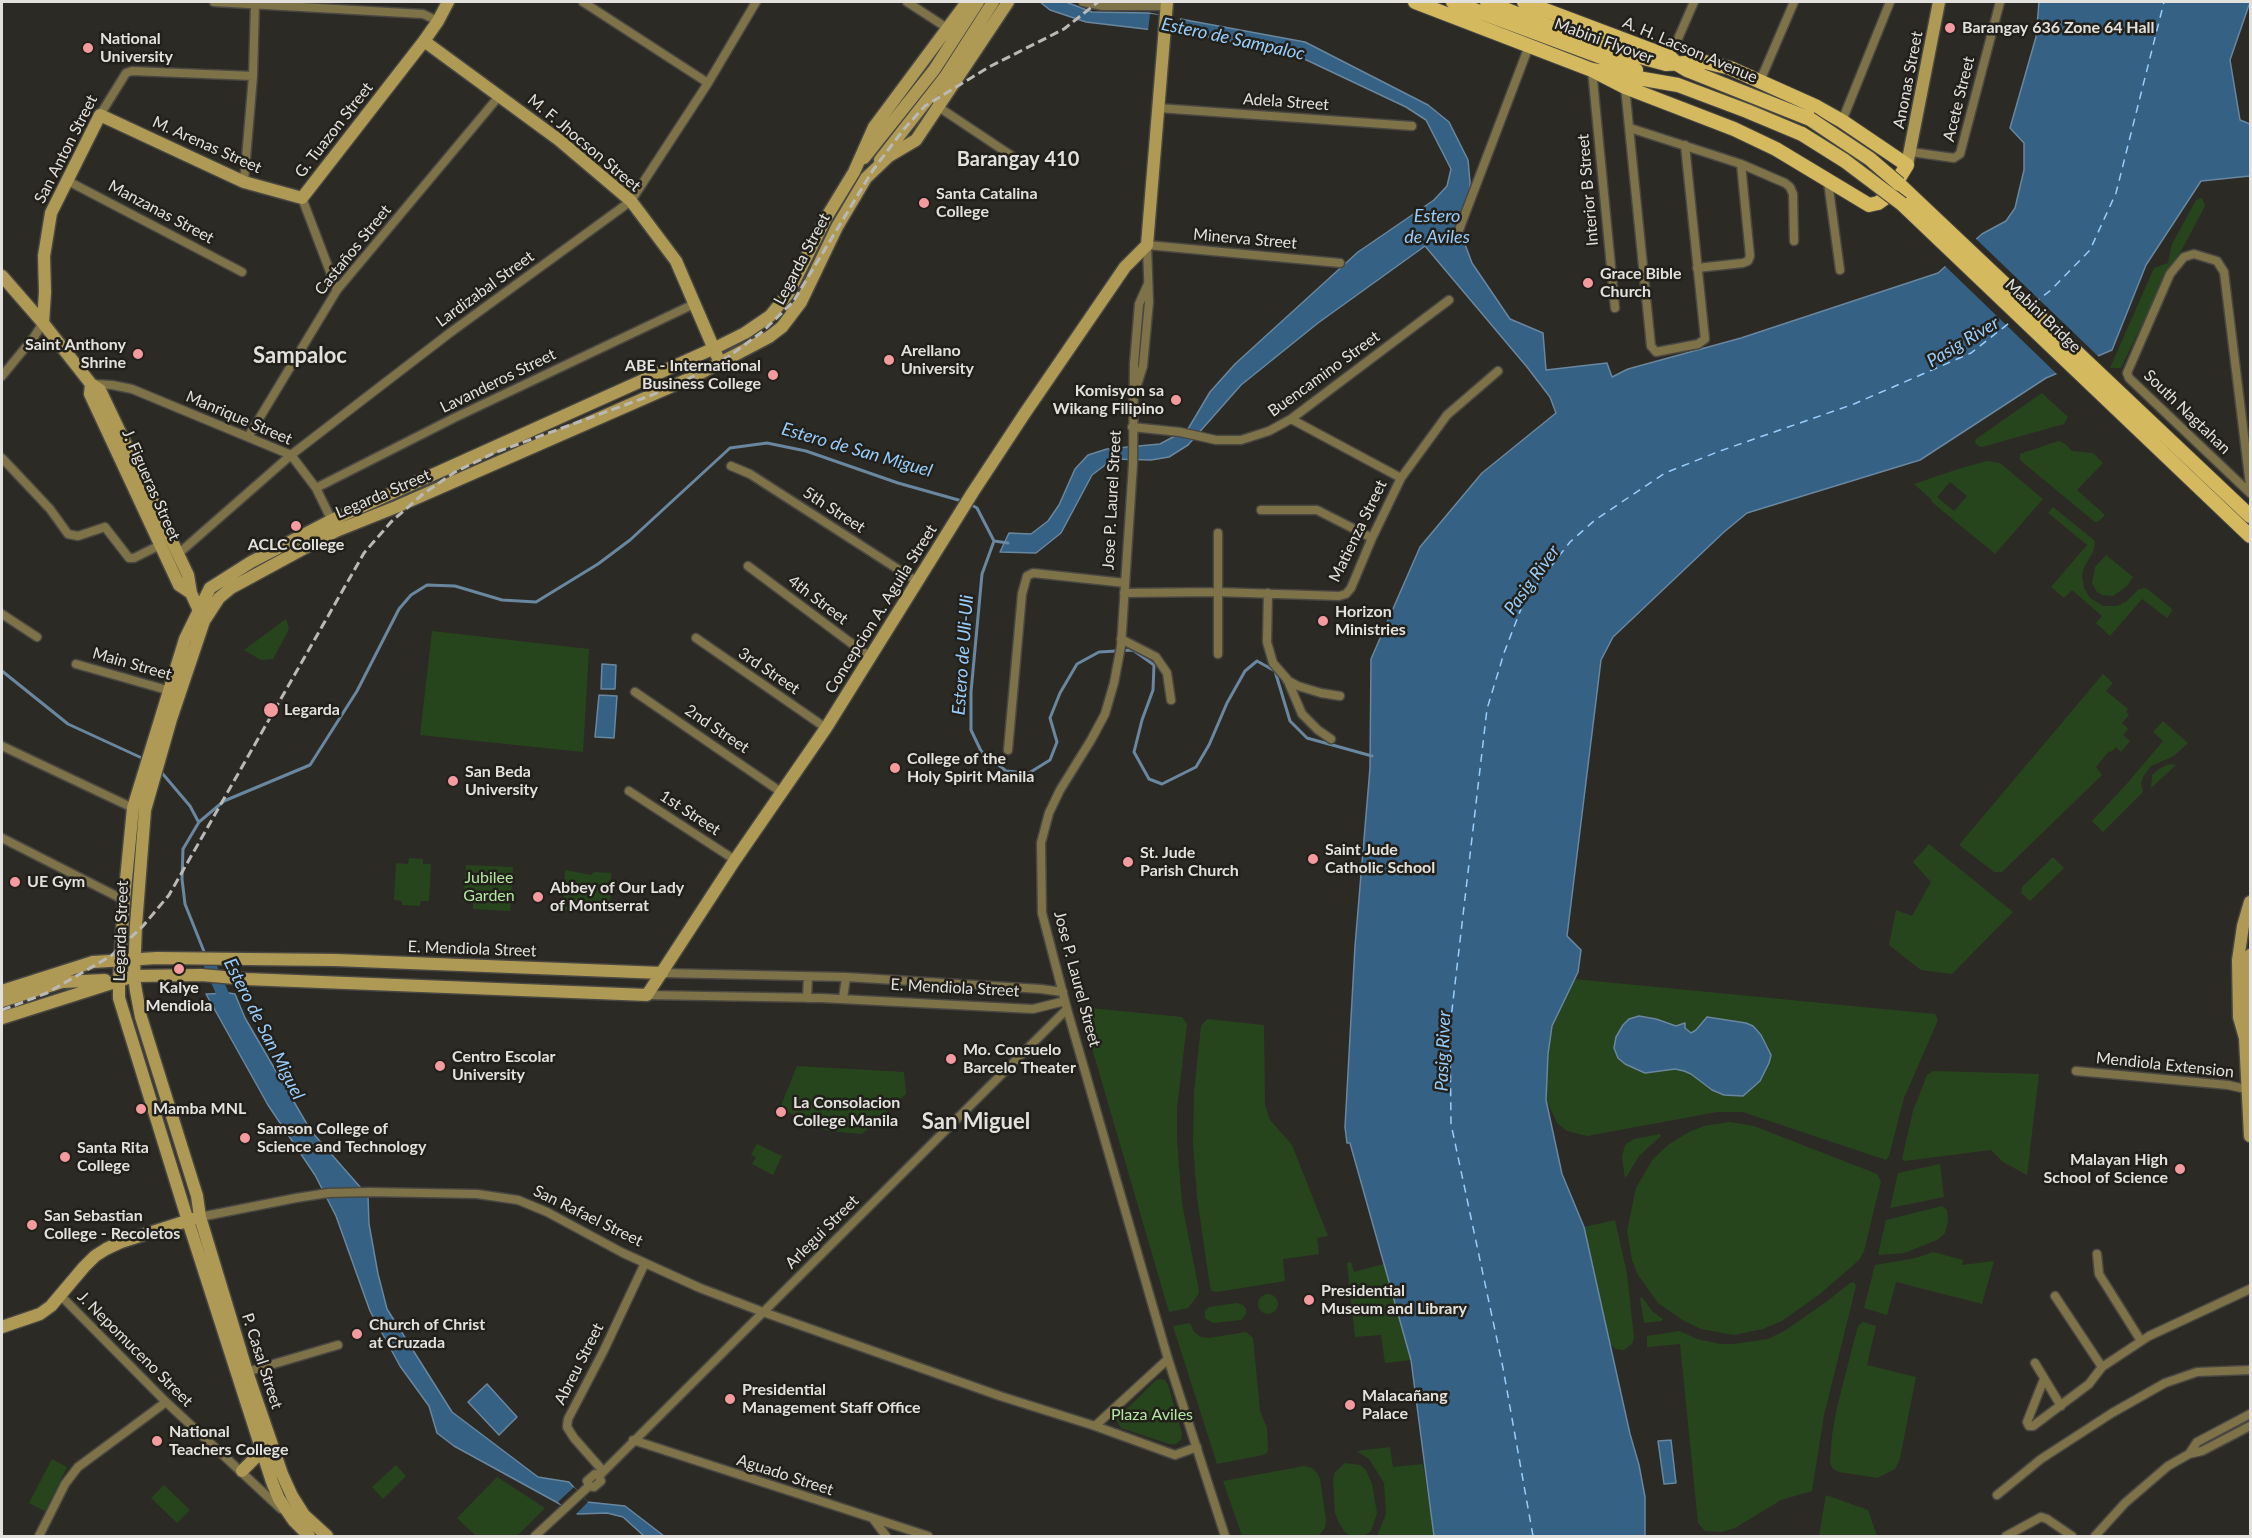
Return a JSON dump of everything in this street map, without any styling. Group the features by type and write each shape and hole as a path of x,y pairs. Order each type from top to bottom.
{"main road":[{"name":"G. Tuazon Street","path":"302,198 424,41 448,2"},
{"name":"Legarda Street","path":"200,1217 197,1196 141,1017 134,976 140,847 145,810 185,639 201,615 210,588 251,562 334,526 713,349 770,316 788,294 826,218 854,172 874,127 968,2"},
{"path":"866,178 918,102 978,2"},
{"path":"854,172 918,102 945,77 993,2"},
{"name":"Legarda Street","path":"334,526 412,500 720,364 769,337 794,315 837,227 866,178 889,156 916,140 1008,2"},
{"path":"1415,2 1529,46 1593,57 1625,87 1734,129 1776,149 1869,205 1878,203 1888,196 1909,159 1817,107 1730,68 1705,62 1673,60"},
{"name":"Mabini Flyover","path":"1453,2 1593,57 1678,85"},
{"name":"Mabini Flyover","path":"1487,2 1593,57 1666,64 1673,60"},
{"name":"A. H. Lacson Avenue","path":"1524,2 1673,60 1810,118"},
{"name":"Anonas Street","path":"1909,159 1939,2"},
{"name":"Jose P. Laurel Street","path":"1147,245 1166,8"},
{"name":"M. F. Jhocson Street","path":"424,41 559,140 631,201 676,261 720,364"},
{"name":"A. H. Lacson Avenue","path":"1678,85 1802,134"},
{"name":"M. Arenas Street","path":"100,115 244,182 302,198"},
{"name":"San Anton Street","path":"43,323 44,256 51,213 100,115"},
{"name":"Mabini Bridge","path":"1810,118 1870,159 1907,191 2250,516"},
{"name":"Mabini Bridge","path":"1802,134 1845,161 1902,204 2250,536"},
{"name":"Concepcion A. Aguila Street","path":"647,995 735,860 826,728 973,492 1125,267 1147,245"},
{"name":"J. Figueras Street","path":"2,276 91,384 100,390 113,415 146,500 160,545 179,585 191,593"},
{"name":"J. Figueras Street","path":"146,500 178,554 188,575 191,593 201,615"},
{"name":"Legarda Street","path":"174,692 133,808 118,980 119,998 124,1017 188,1221"},
{"path":"2250,902 2243,926 2238,960 2239,1017 2245,1038 2250,1136"},
{"path":"2245,1038 2250,955"},
{"name":"E. Mendiola Street","path":"2,991 93,962 135,959 335,960 662,973"},
{"name":"E. Mendiola Street","path":"118,980 134,976 201,975 647,995"},
{"path":"2,1001 62,982 118,980"},
{"path":"2,1018 118,980"},
{"name":"San Rafael Street","path":"2,1328 40,1314 61,1296 79,1272 101,1252 122,1242 200,1217"},
{"name":"P. Casal Street","path":"200,1217 262,1451 279,1499 294,1521 309,1536"},
{"name":"P. Casal Street","path":"188,1221 242,1373 282,1474 304,1515 324,1536"},
{"path":"242,1471 262,1451"}],"street":[{"path":"214,2 423,14 438,21"},
{"path":"583,2 708,82"},
{"name":"Lardizabal Street","path":"178,554 291,455 451,332 631,201 708,82 756,2"},
{"path":"907,2 947,28"},
{"path":"1083,2 1103,6 1166,8"},
{"path":"1673,60 1694,2"},
{"path":"1760,81 1794,2"},
{"path":"1842,121 1890,2"},
{"name":"Acete Street","path":"1909,159 1954,158 1960,154 2000,2"},
{"path":"244,182 253,76 255,5"},
{"path":"1459,230 1529,46"},
{"name":"Interior B Street","path":"1593,57 1615,308"},
{"name":"San Anton Street","path":"100,115 128,72 253,76"},
{"path":"1625,87 1651,346 1654,351 1659,352 1698,344 1705,339 1685,145"},
{"name":"Castaños Street","path":"248,437 337,290 500,95"},
{"path":"937,106 1015,158"},
{"name":"Adela Street","path":"1158,108 1412,126"},
{"path":"1630,128 1741,164 1790,187 1793,194 1794,241"},
{"path":"1697,268 1743,264 1748,261 1750,256 1741,164"},
{"name":"Manzanas Street","path":"66,180 242,272"},
{"path":"1828,182 1840,270"},
{"name":"G. Tuazon Street","path":"302,198 337,290"},
{"name":"Minerva Street","path":"1147,245 1340,263"},
{"name":"Jose P. Laurel Street","path":"1147,245 1149,302 1143,366 1135,392 1132,430 1133,464 1121,643 1114,683 1105,714 1049,813 1041,843 1042,913 1062,992 1168,1359 1225,1536"},
{"name":"South Nagtahan","path":"2250,485 2224,272 2217,261 2194,254 2184,257 2170,274 2127,374 2250,493"},
{"name":"Buencamino Street","path":"1132,430 1180,432 1201,438 1241,440 1269,431 1291,419 1449,300"},
{"name":"Lavanderos Street","path":"316,488 454,418 694,304"},
{"path":"2,376 43,323"},
{"name":"Matienza Street","path":"1008,750 1022,594 1027,576 1033,573 1124,588 1339,596 1346,594 1351,588 1372,537 1401,478 1447,415 1498,371"},
{"name":"Manrique Street","path":"91,384 132,389 291,455 316,488 334,526"},
{"path":"1291,419 1401,478"},
{"path":"2,458 50,509 68,534 78,536 105,527 129,558 134,558 160,545"},
{"name":"5th Street","path":"731,466 750,474 918,582"},
{"path":"1261,510 1317,510 1372,537"},
{"path":"1218,533 1218,654"},
{"name":"4th Street","path":"748,566 871,658"},
{"path":"1268,593 1268,651 1273,663 1287,679 1298,686 1340,696"},
{"path":"2,614 37,637"},
{"name":"3rd Street","path":"696,638 826,728"},
{"path":"1121,643 1156,657 1167,673 1171,700"},
{"name":"Main Street","path":"76,664 174,692"},
{"path":"1287,679 1302,714 1331,739"},
{"name":"2nd Street","path":"635,692 781,792"},
{"path":"2,746 133,808"},
{"name":"1st Street","path":"629,791 735,860"},
{"path":"2,838 124,900"},
{"name":"E. Mendiola Street","path":"662,973 846,977 1062,992"},
{"path":"807,998 808,977"},
{"path":"843,999 846,977"},
{"name":"E. Mendiola Street","path":"647,995 843,999 1033,1009 1066,1005"},
{"name":"Arlegui Street","path":"535,1536 589,1486 587,1481 595,1474 601,1473 763,1312 1066,1005"},
{"name":"Mendiola Extension","path":"2076,1071 2249,1089"},
{"name":"San Rafael Street","path":"200,1217 323,1194 369,1192 477,1194 518,1200 547,1212 645,1263 700,1288 763,1312 1175,1455 1197,1447"},
{"path":"2097,1254 2099,1274 2141,1341"},
{"name":"Abreu Street","path":"601,1473 567,1427 568,1419 645,1263"},
{"path":"2044,1379 2027,1422 2028,1425 2033,1426 2061,1406 2089,1384 2102,1367 2141,1341 2250,1289"},
{"name":"J. Nepomuceno Street","path":"61,1296 166,1402 294,1521"},
{"path":"2055,1296 2102,1367"},
{"path":"242,1373 338,1345"},
{"path":"1095,1426 1168,1359"},
{"path":"2036,1363 2061,1406"},
{"path":"1997,1495 2041,1459 2112,1413 2165,1383 2197,1372 2250,1370"},
{"path":"39,1536 64,1484 78,1467 166,1402"},
{"path":"2189,1454 2197,1442 2250,1414"},
{"path":"2096,1536 2125,1503 2168,1466 2250,1426"},
{"name":"Aguado Street","path":"633,1440 928,1536"},
{"path":"2006,1536 2041,1517 2072,1536"},
{"path":"874,1520 886,1536"}],"green space":[{"path":"2202,198 2205,206 2180,253 2170,266 2121,368 2110,368 2154,268 2168,263 2172,244 2196,200"},
{"path":"2042,393 2068,417 2064,424 1982,447 1978,446 1976,439"},
{"path":"2059,441 2072,451 2093,453 2103,463 2077,490 2105,515 2099,521 2095,522 2020,460 2020,454"},
{"path":"1987,461 2000,463 2043,499 1995,554 1933,503 1914,484","holes":["1950,482 1967,496 1954,511 1937,497"]},
{"path":"2053,507 2095,541 2093,552 2084,567 2082,576 2084,588 2090,598 2103,606 2117,606 2126,602 2139,589 2146,588 2171,608 2172,611 2167,618 2142,599 2110,636 2096,623 2102,616 2072,590 2064,598 2051,587 2087,545 2048,513"},
{"path":"2106,555 2133,577 2127,586 2113,596 2097,592 2092,583 2095,567"},
{"path":"286,619 289,629 273,659 261,660 244,650"},
{"path":"432,631 589,649 583,752 420,735"},
{"path":"2103,674 2113,683 2106,691 2128,709 2126,712 2129,715 2122,723 2128,729 2123,735 2130,741 2121,752 2116,747 2111,752 2109,751 2096,767 2102,775 2002,872 1994,872 1959,845"},
{"path":"2163,721 2188,743 2174,756 2151,766 2143,777 2141,784 2143,792 2103,832 2092,821 2163,741 2153,732"},
{"path":"2169,764 2176,765 2151,788 2152,775"},
{"path":"1929,844 2013,912 1952,974 1921,970 1889,945 1896,910 1912,916 1931,882 1913,862"},
{"path":"2053,857 2064,868 2030,901 2021,893 2022,887"},
{"path":"409,858 423,859 423,864 431,864 429,901 421,901 420,906 402,905 402,901 394,900 396,863 408,864"},
{"name":"Jubilee Garden","path":"466,865 513,867 510,911 473,909 473,903 463,902"},
{"path":"565,870 591,875 594,872 611,873 610,912 563,910"},
{"path":"1574,979 1935,1014 1938,1020 1904,1098 1886,1160 1743,1112 1717,1112 1587,1136 1567,1131 1558,1124 1546,1100 1552,1026"},
{"path":"1080,1007 1182,1017 1187,1024 1177,1108 1177,1141 1182,1203 1199,1291 1188,1308 1169,1312"},
{"path":"1207,1019 1264,1025 1265,1105 1270,1120 1292,1145 1328,1236 1317,1238 1319,1254 1283,1259 1285,1281 1217,1292 1212,1291 1210,1287 1197,1197 1193,1144 1194,1092 1201,1026"},
{"path":"797,1066 904,1072 906,1094 862,1134 828,1131 780,1108"},
{"path":"1933,1071 2039,1074 2027,1175 2003,1162 1991,1150 1905,1161 1902,1159 1913,1111 1927,1075"},
{"path":"1730,1122 1754,1126 1877,1174 1881,1181 1864,1251 1859,1260 1820,1294 1782,1321 1763,1329 1734,1335 1701,1329 1684,1321 1658,1303 1638,1275 1632,1260 1627,1231 1636,1188 1653,1159 1668,1145 1689,1132 1704,1126"},
{"path":"1660,1134 1661,1136 1639,1156 1625,1179 1622,1157 1625,1145 1634,1139"},
{"path":"757,1144 782,1156 773,1175 752,1164 756,1157 751,1155"},
{"path":"1940,1164 1944,1197 1890,1208 1898,1173"},
{"path":"1942,1206 1947,1210 1948,1222 1945,1233 1937,1240 1904,1253 1878,1255 1886,1220"},
{"path":"1615,1220 1627,1274 1634,1338 1632,1344 1624,1350 1615,1349 1610,1343 1584,1227"},
{"path":"1933,1252 1963,1260 1962,1265 1994,1261 1982,1304 1896,1282 1887,1315 1864,1308 1875,1265 1916,1258"},
{"path":"1351,1262 1354,1272 1384,1264 1411,1360 1385,1363 1381,1335 1355,1337 1347,1263"},
{"path":"1854,1282 1856,1286 1824,1415 1812,1491 1781,1500 1735,1528 1722,1532 1705,1531 1698,1523 1680,1344 1647,1347 1647,1336 1680,1331 1697,1339 1720,1344 1768,1339 1786,1330"},
{"path":"1268,1294 1275,1297 1278,1304 1275,1311 1268,1314 1261,1311 1258,1304 1261,1297"},
{"path":"1642,1297 1652,1311 1663,1319 1662,1321 1644,1323 1640,1298"},
{"path":"1237,1303 1246,1309 1246,1314 1241,1320 1213,1323 1205,1318 1205,1311 1209,1307"},
{"path":"1863,1322 1876,1326 1867,1365 1916,1377 1900,1458 1895,1469 1877,1478 1839,1472 1833,1469 1830,1463 1837,1407 1858,1326"},
{"path":"1190,1323 1194,1332 1201,1337 1209,1338 1246,1332 1253,1338 1260,1411 1267,1428 1267,1453 1217,1464 1173,1326"},
{"name":"Plaza Aviles","path":"1156,1380 1165,1380 1168,1385 1182,1434 1181,1440 1176,1444 1169,1444 1121,1428 1116,1420"},
{"path":"1390,1447 1393,1467 1423,1464 1434,1536 1377,1536 1386,1514 1384,1483 1369,1459 1357,1451"},
{"path":"52,1459 67,1467 45,1511 29,1503"},
{"path":"1345,1463 1360,1465 1366,1470 1372,1484 1377,1513 1371,1531 1364,1536 1350,1536 1344,1531 1335,1513 1333,1480 1335,1472"},
{"path":"396,1465 406,1476 383,1499 372,1487"},
{"path":"1304,1466 1312,1468 1320,1479 1326,1520 1325,1528 1319,1535 1242,1536 1223,1481"},
{"path":"497,1477 545,1508 517,1536 476,1536 457,1518"},
{"path":"164,1485 190,1510 177,1523 151,1498"},
{"path":"1826,1495 1868,1510 1877,1536 1819,1536"}],"water":[{"path":"1040,2 1066,2 1092,12 1148,13 1305,42 1428,105 1449,122 1468,160 1469,204 1460,231 1472,263 1510,319 1543,333 1546,370 1607,363 1612,377 1628,369 1741,338 1938,273 1982,234 2006,221 2015,208 2024,170 2024,143 2010,128 2036,37 2039,2 2250,2 2230,60 2240,120 2250,124 2250,176 2201,181 2146,265 2112,350 2046,378 1920,460 1747,513 1613,637 1601,660 1567,936 1581,950 1578,972 1552,1026 1546,1100 1562,1174 1584,1227 1639,1465 1645,1497 1645,1536 1434,1536 1411,1360 1350,1143 1347,1143 1345,1127 1355,946 1370,768 1371,659 1420,547 1482,473 1556,413 1550,397 1425,246 1318,323 1241,385 1188,445 1169,457 1151,460 1113,459 1092,475 1061,533 1036,553 1000,552 1009,533 1031,534 1048,521 1059,505 1075,469 1088,455 1107,449 1160,444 1188,429 1210,392 1235,364 1358,252 1434,200 1447,186 1451,169 1426,120 1406,107 1298,56 1204,36 1086,22 1050,10"},
{"path":"602,664 616,665 615,689 601,689"},
{"path":"599,695 617,696 614,738 595,737"},
{"path":"206,994 235,994 245,1018 311,1131 368,1196 369,1224 387,1309 452,1412 538,1477 569,1482 587,1502 625,1506 664,1536 644,1536 623,1517 607,1513 578,1514 454,1446 437,1433 429,1406 400,1366 370,1311 336,1216 315,1175 268,1105"},
{"path":"1639,1016 1676,1026 1685,1023 1685,1028 1691,1033 1707,1017 1746,1023 1753,1026 1761,1035 1771,1055 1769,1063 1760,1081 1743,1096 1724,1095 1712,1090 1684,1071 1675,1069 1645,1073 1625,1064 1618,1058 1614,1048 1616,1037 1623,1025 1629,1019"},
{"path":"487,1384 517,1417 499,1435 468,1402"},
{"path":"1671,1440 1676,1483 1664,1484 1658,1441"}],"pier":[{"path":"1150,14 1180,17 1179,33 1148,31"},
{"path":"1974,237 2100,358 2059,376 1943,264"},
{"path":"574,1487 588,1502 574,1516 558,1502"}],"waterway":[{"name":"Estero de San Miguel","path":"205,954 185,904 182,879 183,849 199,822 224,801 310,765 357,691 399,609 411,595 427,585 455,586 502,600 536,602 598,564 630,540 730,448 767,443 806,451 898,483 962,501"},
{"name":"Estero de Uli-Uli","path":"968,503 977,508 994,541 982,574 971,692 971,730 981,751 1006,771 1029,773 1050,760 1057,742 1050,718 1060,693 1077,664 1099,652 1133,650 1154,665 1153,690 1134,752 1149,779 1162,784 1196,767 1245,671 1257,661 1275,671 1290,721 1307,738 1372,756"},
{"name":"Estero de Aviles","path":"994,541 1008,543"},
{"path":"2,671 68,724 144,759"},
{"path":"162,773 190,806 198,821"},
{"name":"Estero de San Miguel","path":"209,963 228,1006"}],"ferry route":[{"path":"2033,304 2051,290 2090,250 2116,193 2164,2"},
{"path":"1533,1536 1503,1368 1451,1124 1450,1027 1487,709 1504,653 1524,601 1570,542 1595,520 1665,473 1720,451 1854,404 1971,353 2013,320"}],"railway":[{"path":"2,1010 47,993 111,956 143,926 169,895 364,553 391,522 423,494 455,472 494,453 652,395 692,377 728,357 762,332 793,302 873,170 925,106 989,67 1064,29 1098,2"}],"place":[{"name":"Barangay 636 Zone 64 Hall","path":"1950,28"},
{"name":"National University","path":"88,48"},
{"name":"Santa Catalina College","path":"924,203"},
{"name":"Grace Bible Church","path":"1588,283"},
{"name":"Saint Anthony Shrine","path":"138,354"},
{"name":"Arellano University","path":"889,360"},
{"name":"ABE - International Business College","path":"773,375"},
{"name":"Komisyon sa Wikang Filipino","path":"1176,400"},
{"name":"ACLC College","path":"296,526"},
{"name":"Horizon Ministries","path":"1323,621"},
{"name":"Legarda","path":"271,710"},
{"name":"College of the Holy Spirit Manila","path":"895,768"},
{"name":"San Beda University","path":"453,781"},
{"name":"Saint Jude Catholic School","path":"1313,859"},
{"name":"St. Jude Parish Church","path":"1128,862"},
{"name":"UE Gym","path":"15,882"},
{"name":"Abbey of Our Lady of Montserrat","path":"538,897"},
{"name":"Kalye Mendiola","path":"179,969"},
{"name":"Mo. Consuelo Barcelo Theater","path":"951,1059"},
{"name":"Centro Escolar University","path":"440,1066"},
{"name":"Mamba MNL","path":"141,1109"},
{"name":"La Consolacion College Manila","path":"781,1112"},
{"name":"Samson College of Science and Technology","path":"245,1138"},
{"name":"Santa Rita College","path":"65,1157"},
{"name":"Malayan High School of Science","path":"2180,1169"},
{"name":"San Sebastian College - Recoletos","path":"32,1225"},
{"name":"Presidential Museum and Library","path":"1309,1300"},
{"name":"Church of Christ at Cruzada","path":"357,1334"},
{"name":"Presidential Management Staff Office","path":"730,1399"},
{"name":"Malacañang Palace","path":"1350,1405"},
{"name":"National Teachers College","path":"157,1441"}],"district":[{"name":"Barangay 410","path":"1018,160"},
{"name":"Sampaloc","path":"300,356"},
{"name":"San Miguel","path":"976,1122"}],"water label":[{"name":"Estero de Sampaloc","path":"1233,39"},
{"name":"Pasig River","path":"1963,342"},
{"name":"Pasig River","path":"1532,580"},
{"name":"Pasig River","path":"1443,1051"}]}
